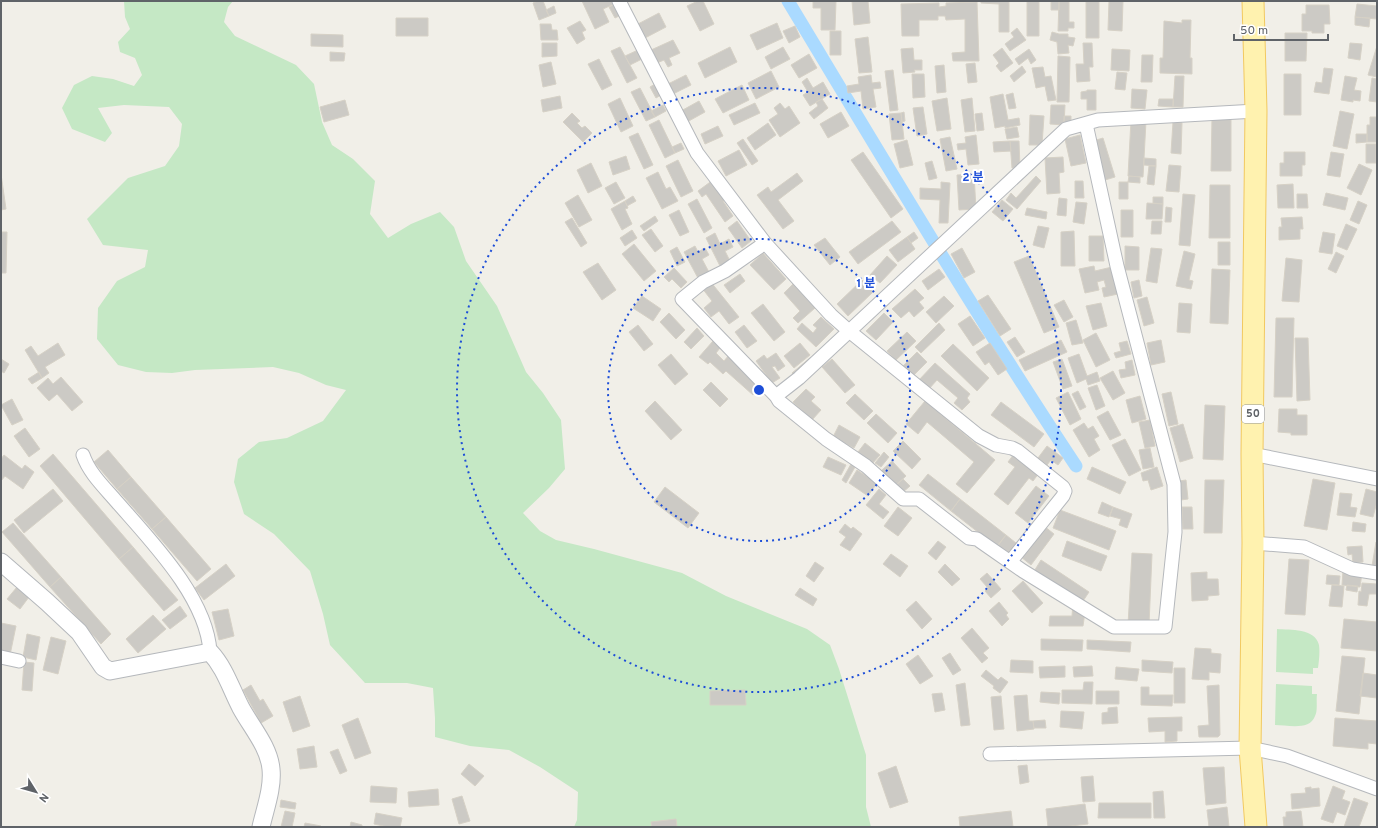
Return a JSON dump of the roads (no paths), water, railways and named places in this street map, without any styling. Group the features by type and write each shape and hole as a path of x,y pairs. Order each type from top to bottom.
{"main road":[{"name":"50","path":"1253,1 1256,112 1250,748 1256,827"}],"street":[{"path":"619,1 697,153 765,243 831,315 849,331 979,436 996,445 1012,448 1018,451 1063,487 1065,491 1063,496 1010,562"},
{"path":"776,396 799,378 1066,129 1098,120 1256,112"},
{"path":"765,243 726,271 703,282 682,299 776,396 779,401 826,439 866,466 903,499 919,499 969,538 977,539 1010,562 1114,628 1165,627 1175,532 1174,484 1116,266 1086,124"},
{"path":"1252,454 1377,479"},
{"path":"83,455 86,463 104,488 181,579 197,608 209,640 210,652 224,670 241,708 266,750 271,769 270,787 261,827"},
{"path":"1253,543 1304,547 1352,569 1377,573"},
{"path":"1,562 79,632 103,668 110,671 210,652"},
{"path":"1,657 19,661"},
{"path":"990,754 1250,748 1287,756 1377,789"}],"waterway":[{"path":"788,1 965,293 1038,409 1076,466"}]}
